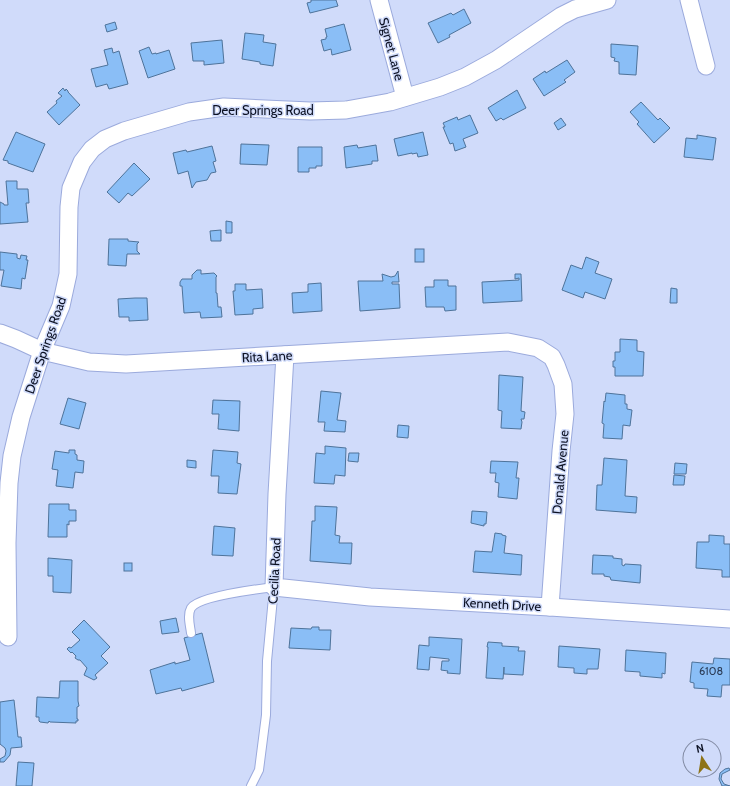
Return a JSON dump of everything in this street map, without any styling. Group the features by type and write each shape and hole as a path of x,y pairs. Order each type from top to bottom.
{"street":[{"name":"Signet Lane","path":"379,0 405,97"},
{"name":"Deer Springs Road","path":"8,638 3,543 12,456 21,417 42,351 61,306 68,274 68,207 71,188 82,162 92,149 105,139 124,131 189,112 224,107 346,110 390,102 440,87 465,77 496,60 561,16 575,9 607,0"},
{"path":"689,0 706,66"},
{"name":"Rita Lane","path":"0,333 42,351 89,362 126,364 508,342 538,348"},
{"name":"Donald Avenue","path":"538,348 552,357 556,365 563,384 565,414 560,459 550,607"},
{"name":"Cecilia Road","path":"274,587 277,494 286,355"},
{"name":"Kenneth Drive","path":"274,587 370,597 730,619"}],"lane":[{"path":"191,632 189,615 191,608 199,602 240,591 274,587"},
{"name":"Cecilia Road","path":"251,786 259,770 266,715 267,661 274,587"}],"building":[{"path":"311,0 336,0 338,6 310,13 307,3 311,2"},
{"path":"464,9 471,23 438,43 428,23 451,13 453,15"},
{"path":"115,22 117,29 107,32 105,25"},
{"path":"344,24 351,50 332,55 331,49 324,51 321,40 326,39 327,37 325,29"},
{"path":"245,33 264,35 263,42 276,44 273,66 242,59"},
{"path":"222,40 224,63 204,65 204,61 193,61 191,43"},
{"path":"611,44 638,46 636,75 619,74 619,62 614,61 615,58 611,57"},
{"path":"149,47 152,54 169,50 175,69 148,78 139,51"},
{"path":"112,48 113,53 119,51 128,84 109,89 107,84 96,87 91,69 108,65 104,50"},
{"path":"567,60 575,72 564,80 566,82 544,96 533,79"},
{"path":"63,88 65,91 66,89 68,91 80,105 59,125 47,112 62,96 58,93"},
{"path":"517,90 526,108 503,120 501,118 496,121 488,108"},
{"path":"641,102 658,120 660,118 670,128 654,143 637,124 639,122 630,112"},
{"path":"470,115 478,133 463,139 466,147 455,151 453,143 450,144 443,127 445,127 443,123 457,117 458,120"},
{"path":"561,118 566,125 558,130 554,123"},
{"path":"16,132 45,144 33,172 3,160"},
{"path":"423,132 428,155 418,157 417,153 412,153 398,156 394,139"},
{"path":"697,135 716,138 713,160 684,157 686,138 697,139"},
{"path":"241,144 269,145 267,165 240,164"},
{"path":"357,145 358,148 376,145 378,161 372,161 372,164 346,168 344,147"},
{"path":"212,146 216,161 213,162 216,172 211,173 207,180 196,182 192,188 188,171 178,174 173,153 186,150 187,152"},
{"path":"298,147 322,147 322,166 309,168 309,172 298,172"},
{"path":"134,163 150,179 132,196 128,193 119,203 107,192"},
{"path":"6,181 17,181 17,189 28,189 29,203 26,203 28,222 0,224 0,202 4,205 8,205"},
{"path":"226,221 232,222 232,233 226,233"},
{"path":"221,230 221,241 211,241 210,231"},
{"path":"109,239 128,239 128,241 139,242 137,244 137,251 140,254 127,254 126,266 108,265"},
{"path":"415,249 424,249 424,262 415,262"},
{"path":"0,252 17,254 17,258 20,259 21,255 27,256 26,260 28,260 25,279 22,278 21,289 1,286 4,270 0,270"},
{"path":"586,257 599,262 595,273 612,279 605,299 585,292 583,298 562,290 571,265 582,269"},
{"path":"197,270 201,270 201,274 214,273 217,276 216,293 218,307 221,307 222,317 201,318 200,312 184,313 182,286 180,286 180,282 182,279 192,279 192,275"},
{"path":"398,271 399,282 392,282 392,284 399,284 400,308 360,311 358,281 383,281 382,274 391,277 395,276"},
{"path":"515,274 521,274 522,301 483,303 482,282 519,280 519,278 515,279"},
{"path":"434,280 448,280 448,286 456,286 456,310 445,311 444,307 426,307 425,287 434,287"},
{"path":"321,283 322,311 293,313 292,293 308,292 308,284"},
{"path":"235,284 246,284 246,290 262,289 263,308 253,309 253,314 235,315 233,291 235,291"},
{"path":"671,288 677,289 677,303 670,303"},
{"path":"147,298 148,320 129,321 129,317 119,317 118,299"},
{"path":"620,339 637,340 637,351 644,352 643,376 615,376 613,361 615,361 615,352 620,352"},
{"path":"499,375 523,377 521,411 525,412 524,419 521,419 521,429 501,428 502,411 498,410"},
{"path":"321,391 341,393 337,420 346,421 345,432 324,431 325,422 318,422"},
{"path":"606,393 625,395 625,404 627,404 627,409 632,410 630,426 623,425 622,439 603,438 604,424 602,423"},
{"path":"68,398 86,403 79,429 60,424"},
{"path":"213,400 240,401 239,431 218,429 219,414 212,414"},
{"path":"398,425 409,426 408,438 397,437"},
{"path":"325,446 346,448 345,476 335,475 334,484 314,483 316,453 325,454"},
{"path":"69,450 75,450 77,460 84,461 83,473 75,472 73,488 56,486 58,470 52,469 55,451 69,453"},
{"path":"213,450 238,452 237,463 241,464 237,494 218,493 219,476 211,476"},
{"path":"349,453 359,453 358,462 348,461"},
{"path":"604,458 627,460 625,496 637,497 636,513 596,510 597,485 602,485"},
{"path":"187,460 196,461 196,468 187,467"},
{"path":"491,461 518,462 516,478 519,478 517,499 498,497 499,483 495,482 496,473 490,473"},
{"path":"675,463 687,464 686,474 674,474"},
{"path":"674,475 685,476 684,485 673,485"},
{"path":"49,504 69,504 69,510 76,510 76,521 69,521 69,525 67,524 67,537 48,537"},
{"path":"315,506 337,507 335,535 340,536 339,543 352,543 351,564 310,561 312,521 315,521"},
{"path":"472,511 487,512 486,524 484,524 484,526 471,523"},
{"path":"214,526 235,528 233,556 212,555"},
{"path":"495,533 506,536 504,553 522,555 521,575 473,572 475,551 492,552"},
{"path":"709,535 724,536 724,544 730,544 730,577 722,577 722,570 696,568 697,542 709,542"},
{"path":"593,555 613,556 613,558 622,559 622,565 624,566 625,564 641,565 640,583 611,580 610,577 604,576 604,574 592,574"},
{"path":"48,558 72,560 71,593 53,592 53,576 48,576"},
{"path":"124,563 132,563 132,571 124,571"},
{"path":"176,618 179,632 162,634 160,621"},
{"path":"84,620 110,647 101,656 108,663 95,675 97,678 94,680 84,675 87,668 80,660 75,658 76,656 72,652 71,653 67,649 69,647 71,648 80,640 72,632"},
{"path":"312,627 319,627 319,630 331,630 330,650 289,648 291,628 311,629"},
{"path":"202,633 214,682 182,691 181,688 156,694 150,670 175,662 175,664 190,660 184,638"},
{"path":"429,637 462,639 460,674 447,673 448,671 441,670 442,661 449,661 449,659 430,657 429,670 417,669 419,645 429,646"},
{"path":"488,642 502,643 502,646 519,647 518,651 525,651 523,675 504,674 504,667 503,679 486,678"},
{"path":"559,646 600,649 598,669 587,669 587,674 574,673 574,668 558,667"},
{"path":"626,650 666,653 665,674 662,673 662,678 640,676 640,672 625,671"},
{"path":"714,658 730,659 730,685 722,685 721,697 707,696 708,689 694,688 694,683 690,682 692,662 713,664"},
{"path":"60,681 78,681 78,721 76,721 76,723 49,721 48,723 40,722 39,717 36,717 37,697 59,698"},
{"path":"14,700 18,737 21,737 22,747 11,748 10,755 4,762 0,762 0,759 5,756 6,751 0,744 0,702"},
{"path":"18,762 34,763 32,786 16,786"},
{"path":"729,768 730,770 722,774 722,771"},
{"path":"721,778 724,784 730,786 722,786 719,779"}]}
